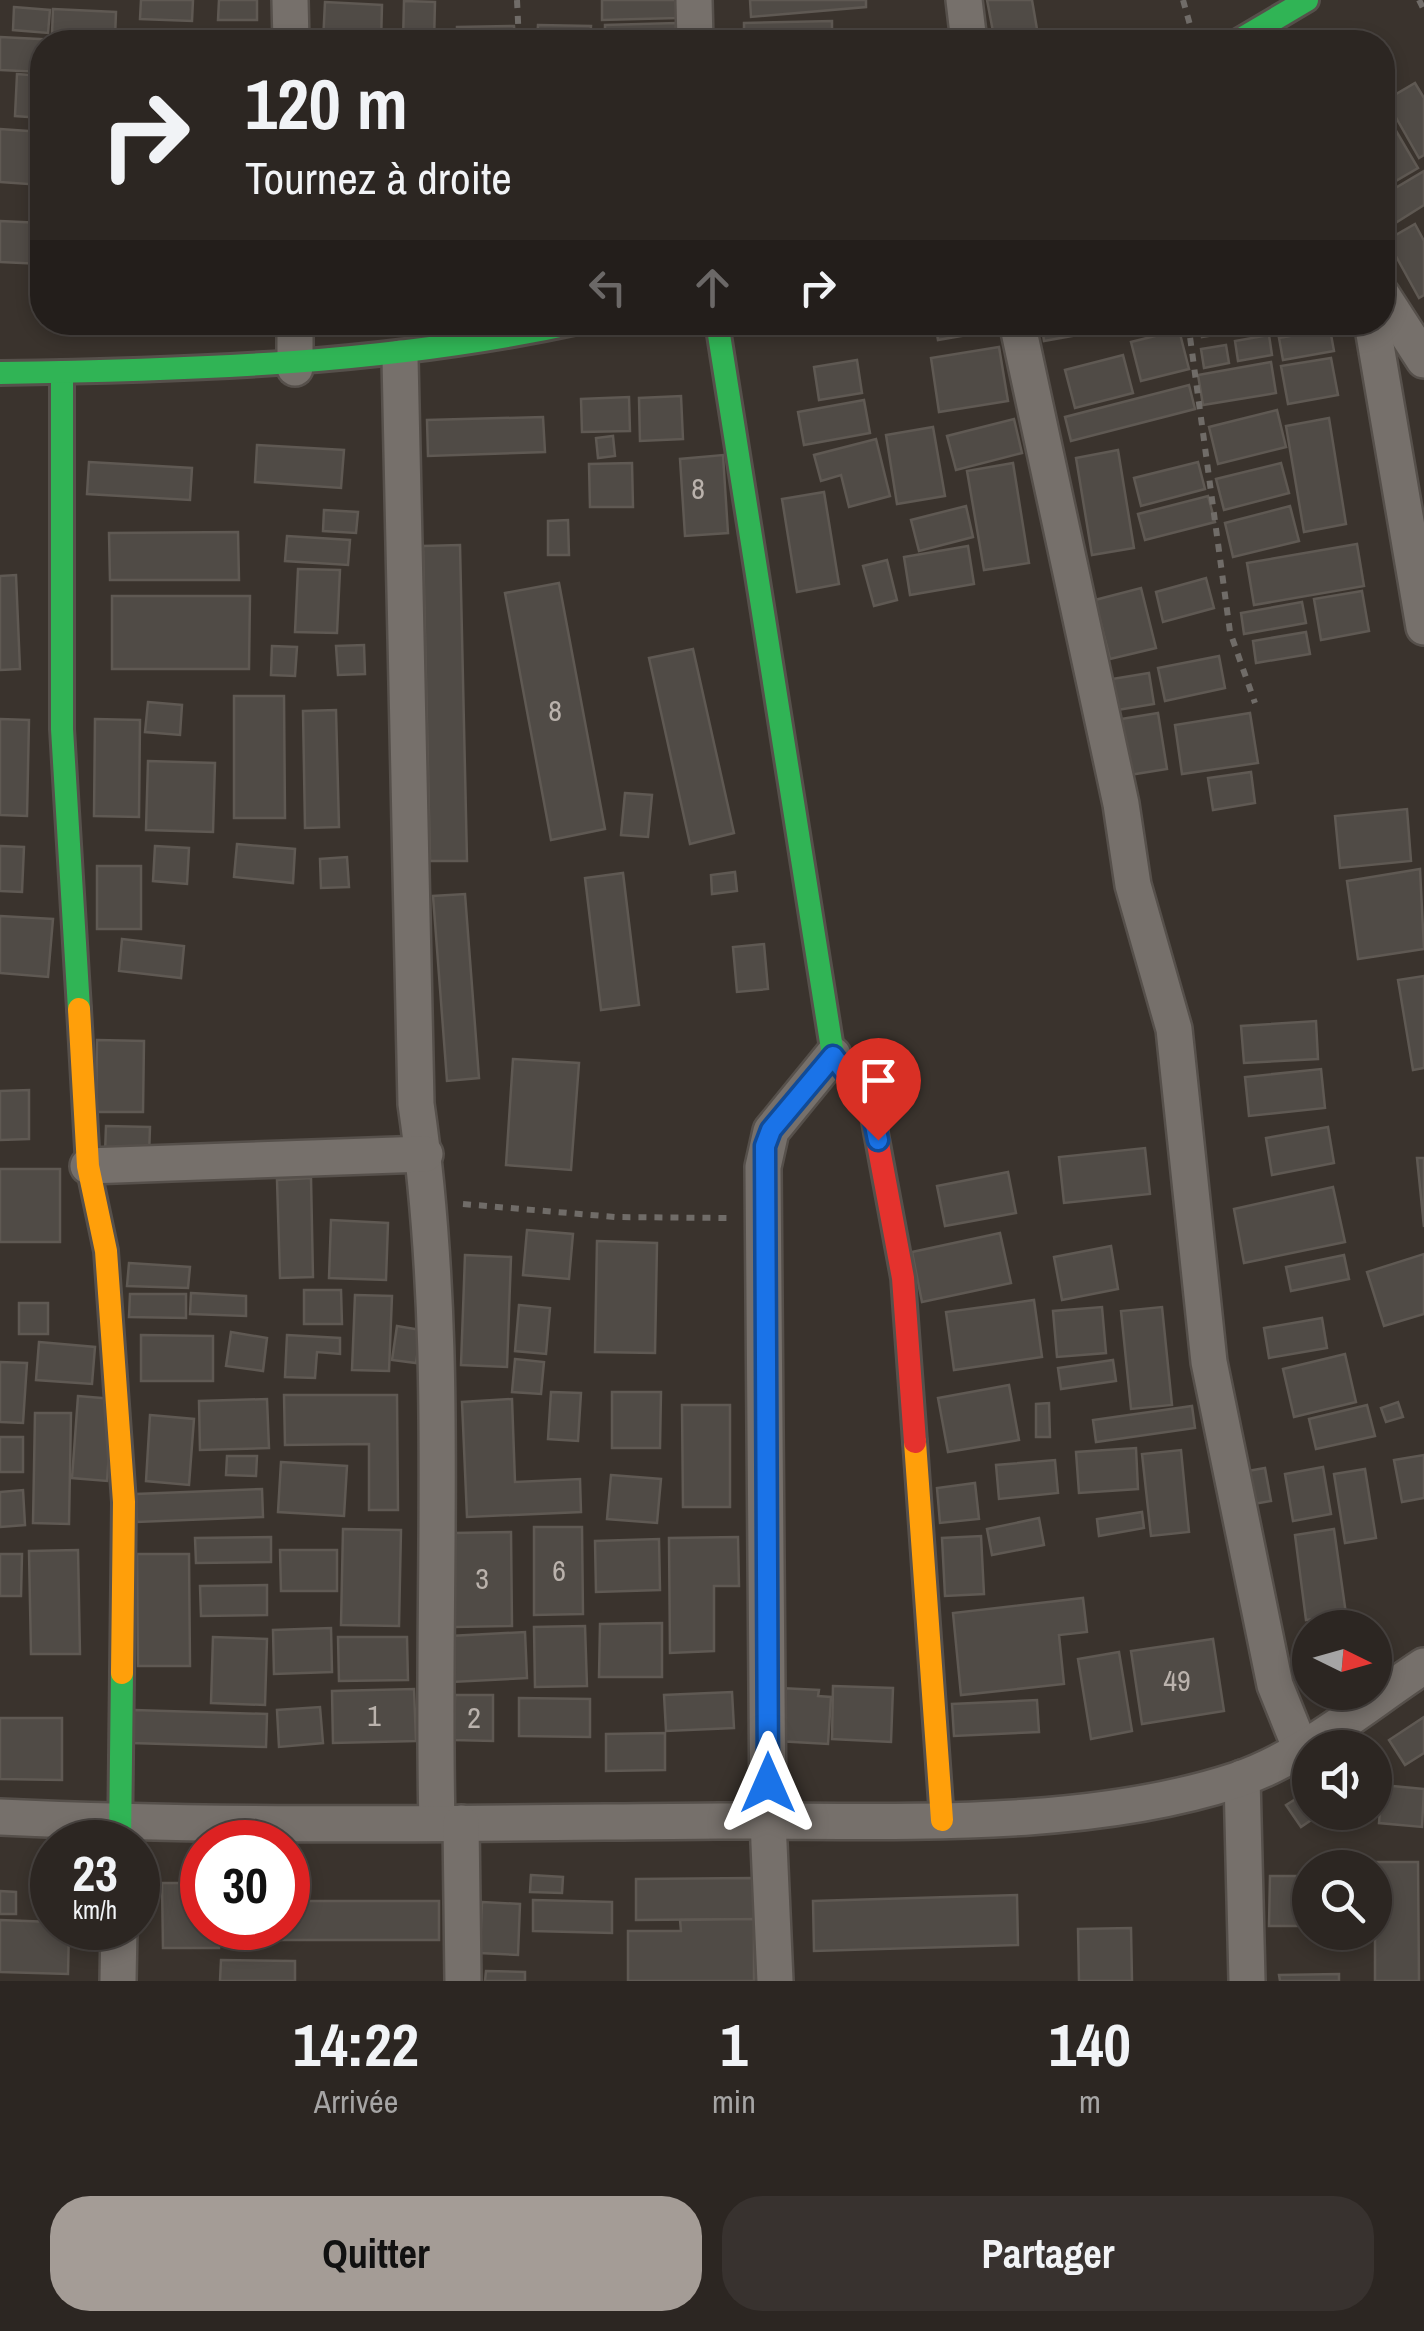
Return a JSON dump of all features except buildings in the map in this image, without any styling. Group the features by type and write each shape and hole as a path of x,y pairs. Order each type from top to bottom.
{"street":[{"path":"290,0 291,30"},
{"path":"694,0 694,30"},
{"path":"964,0 968,30"},
{"path":"1264,30 1307,0"},
{"path":"1395,315 1424,360"},
{"path":"295,335 295,368"},
{"path":"0,373 295,368 400,358 514,335"},
{"path":"720,335 833,1056 871,1106 902,1278 942,1820"},
{"path":"1020,335 1121,804 1133,885 1174,1029 1208,1362 1275,1685 1293,1730"},
{"path":"1374,335 1424,627"},
{"path":"400,358 415,1085 430,1202 449,1824 462,1981"},
{"path":"62,372 62,729 88,1166 106,1251 124,1502 120,1820"},
{"path":"776,1981 768,1821 763,1168 771,1130 833,1056"},
{"path":"88,1166 425,1154"},
{"path":"1326,1730 1424,1666"},
{"path":"160,1831 942,1820 1122,1807 1242,1778 1292,1751"},
{"path":"1242,1778 1247,1981"},
{"path":"0,1817 30,1821"},
{"path":"118,1950 118,1981"}],"path":[{"path":"518,0 519,30"},
{"path":"1183,0 1192,30"},
{"path":"1420,0 1424,10"},
{"path":"1190,335 1230,632 1255,703"},
{"path":"430,1202 615,1217 766,1218"}],"traffic: fast":[{"path":"1256,30 1307,0"},
{"path":"0,373 291,362 512,335"},
{"path":"719,335 833,1055 839,1063"},
{"path":"62,372 62,729 79,1009"},
{"path":"120,1820 122,1673"}],"traffic: slow":[{"path":"79,1009 88,1166 106,1251 124,1502 122,1673"},
{"path":"915,1442 942,1820"}],"traffic: jam":[{"path":"839,1063 871,1106 903,1278 915,1442"}],"route":[{"path":"768,1783 765,1146 771,1130 833,1056 871,1106 878,1140"}]}
